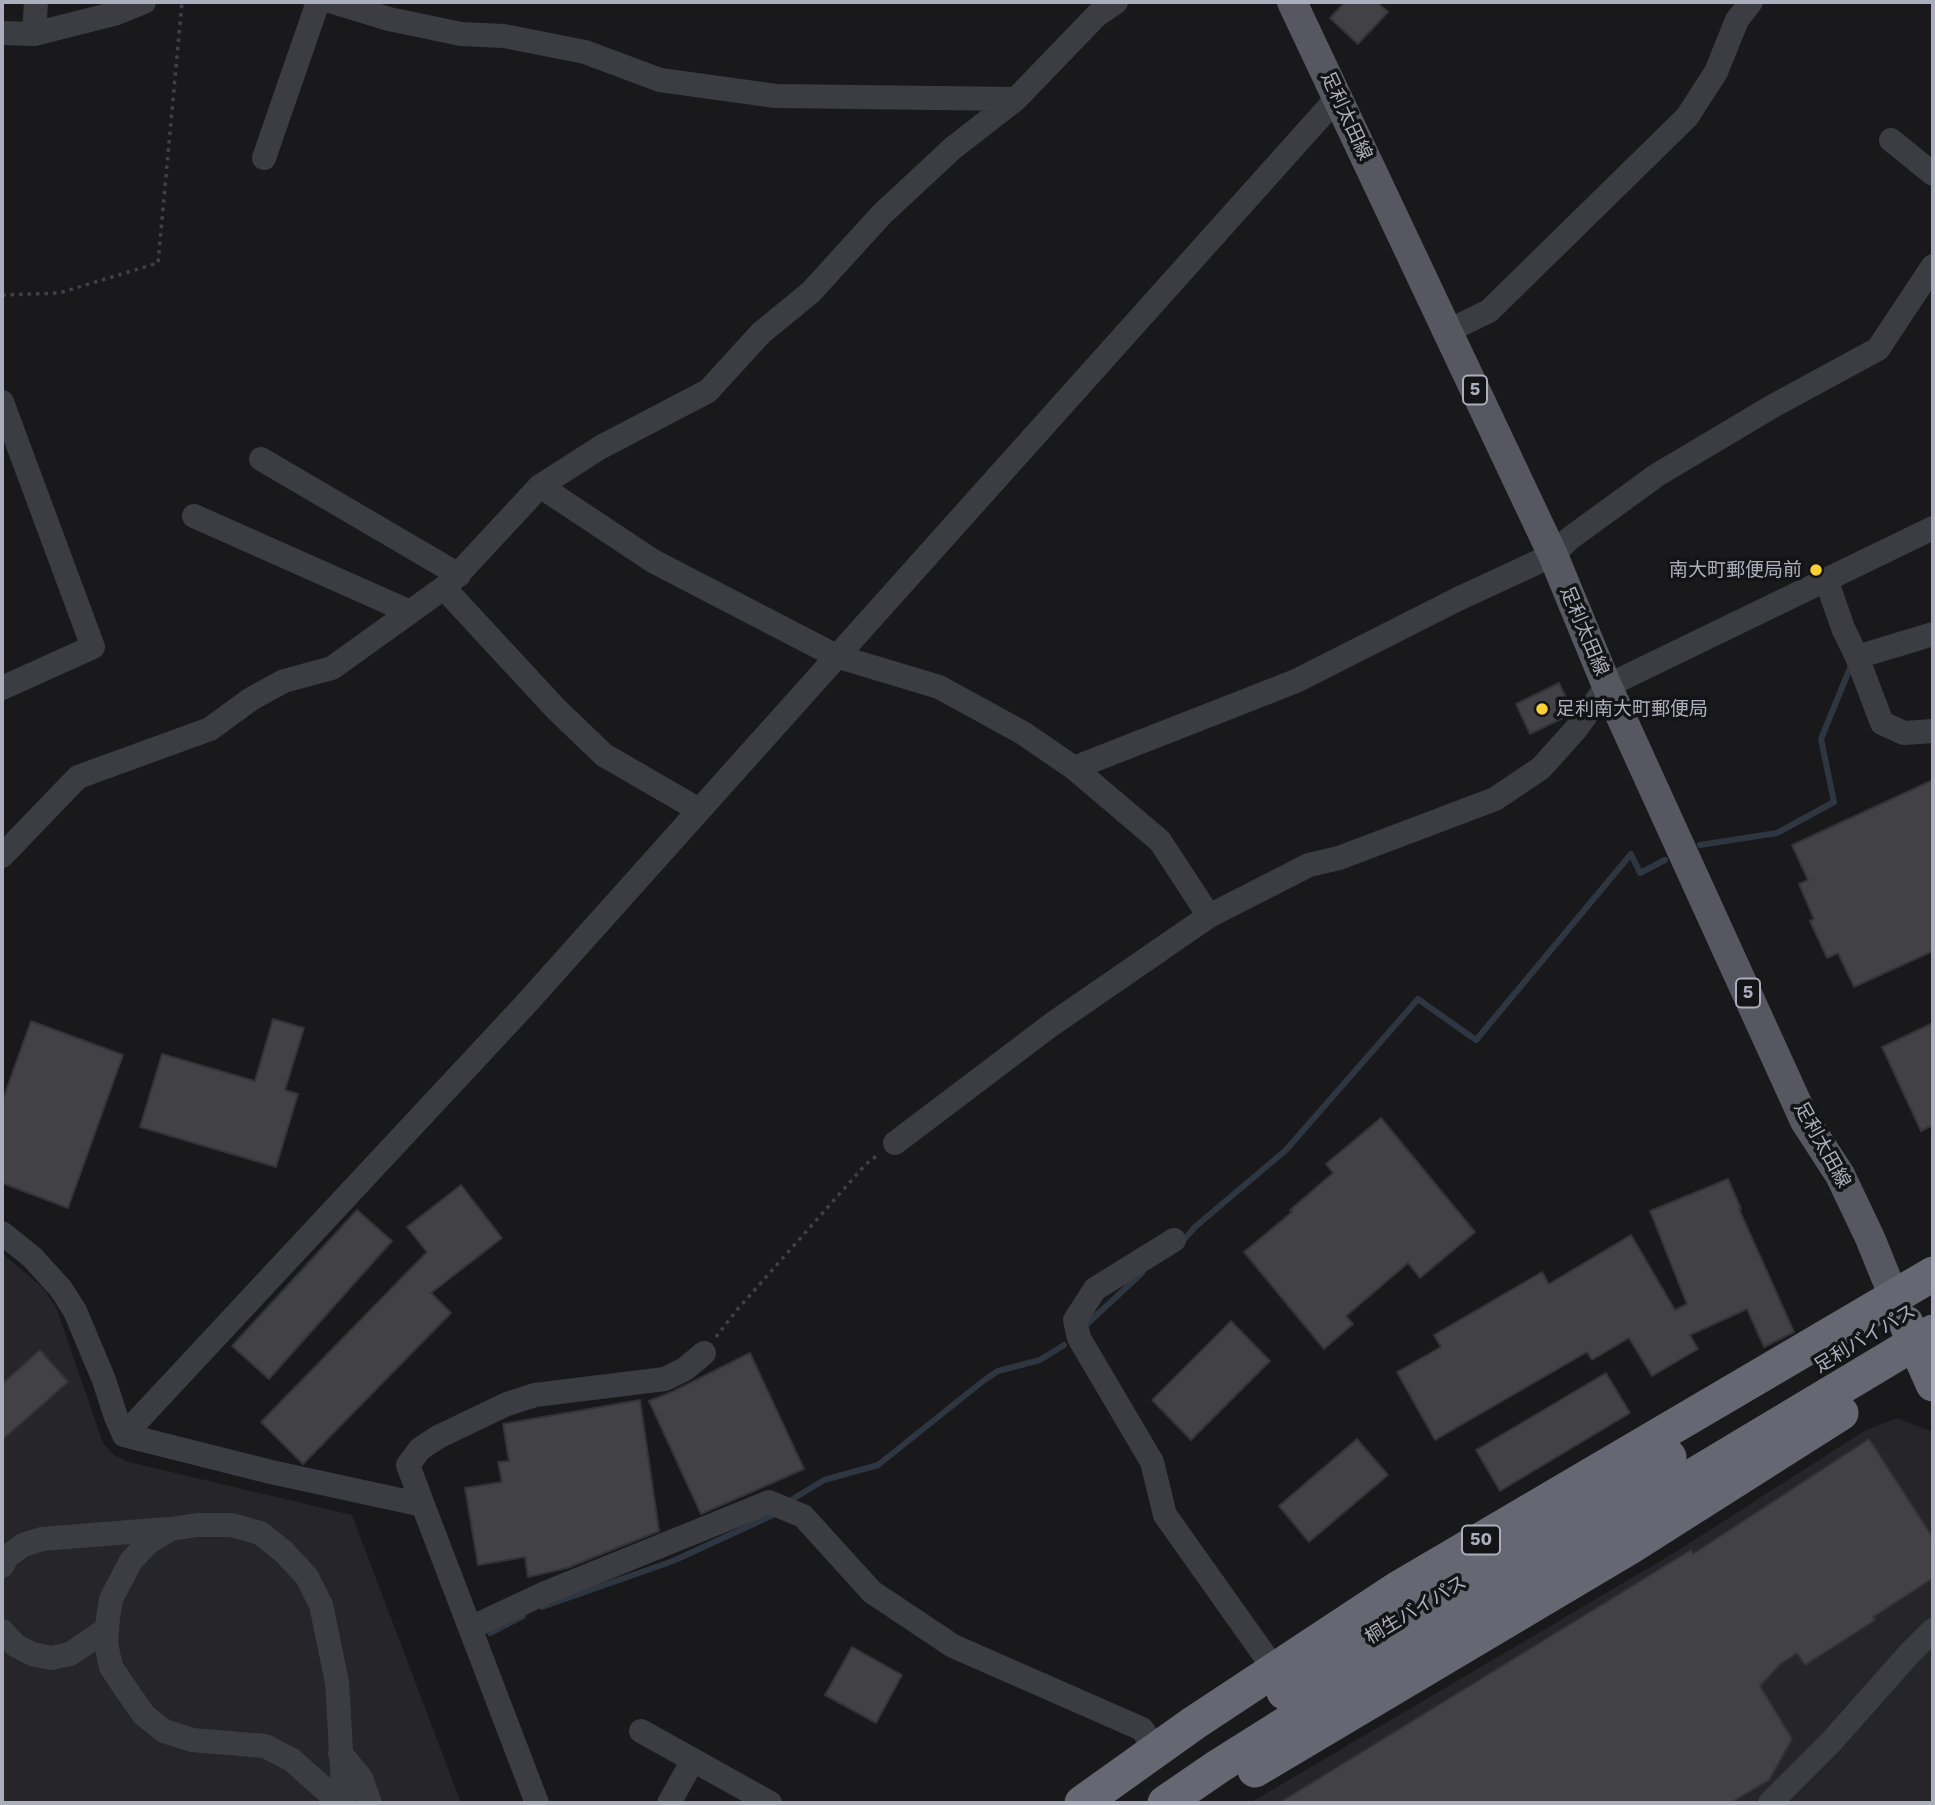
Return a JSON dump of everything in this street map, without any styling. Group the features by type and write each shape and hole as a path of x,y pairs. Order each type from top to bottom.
{"highway":[{"name":"50","path":"1082,1803 1156,1750 1397,1589 1933,1274"},
{"path":"1200,1803 1630,1547 1931,1358 1894,1297"},
{"name":"足利バイパス","path":"1803,1392 1933,1298"},
{"name":"足利バイパス","path":"1803,1392 1931,1358"},
{"name":"桐生バイパス","path":"1113,1803 1204,1741 1374,1636 1803,1392"},
{"name":"桐生バイパス","path":"1165,1803 1803,1392"}],"main road":[{"name":"足利太田線","path":"1292,2 1553,555 1607,686 1805,1121 1840,1175 1894,1297"}],"street":[{"path":"34,34 36,2"},
{"path":"2,33 34,34 117,13 144,2"},
{"path":"264,158 318,2"},
{"path":"333,2 389,19 461,34 504,36 584,52 660,80 776,96 1016,99"},
{"path":"2,856 78,777 209,729 251,699 284,681 332,668 451,581 540,486 601,447 708,391 761,332 811,292 892,205 953,148 1016,99 1097,15 1116,2"},
{"path":"1448,331 1489,311 1687,117 1716,72 1737,20 1751,2"},
{"path":"124,1435 524,1006 1338,97"},
{"path":"1891,140 1933,174"},
{"path":"1074,768 1296,681 1458,599 1553,555 1569,539 1657,475 1773,406 1878,349 1933,266"},
{"path":"2,402 93,648 2,688"},
{"path":"261,459 451,581 556,709 604,755 699,810"},
{"path":"540,486 653,561 836,656 939,687 1023,733 1074,768 1160,841 1209,916"},
{"path":"194,516 410,612"},
{"path":"895,1143 1051,1025 1209,916 1309,865 1339,858 1495,799 1541,768 1576,729 1607,686 1933,528"},
{"path":"1826,579 1882,723 1904,733 1933,731"},
{"path":"1857,657 1933,634"},
{"path":"2,1233 32,1257 61,1289 75,1311 124,1435"},
{"path":"1174,1240 1095,1289 1075,1320 1079,1338 1152,1462 1165,1515 1275,1670"},
{"path":"537,1803 408,1465 420,1449 438,1437 507,1404 535,1395 665,1379 685,1369 704,1353"},
{"path":"124,1435 271,1472 423,1505"},
{"path":"470,1628 545,1592 769,1502 803,1516 872,1592 953,1646 1142,1729 1156,1750"},
{"path":"2,1566 7,1558 23,1545 42,1539 197,1525 232,1525 260,1533 284,1552 307,1577 321,1605 337,1682 342,1803"},
{"path":"171,1529 149,1542 131,1561 111,1599 106,1643 111,1667 144,1715 164,1731 192,1740 265,1746 292,1760 342,1803"},
{"path":"2,1630 15,1645 32,1654 51,1658 70,1654 107,1629"},
{"path":"1770,1803 1933,1630"},
{"path":"641,1731 770,1803"},
{"path":"340,1753 361,1778 370,1803"},
{"path":"669,1803 693,1760"}],"path":[{"path":"2,295 59,293 158,263 182,2"},
{"path":"704,1353 736,1311 866,1164 895,1143"}],"shaded area":[{"path":"2,1253 43,1288 56,1307 103,1443 114,1455 129,1462 352,1515 461,1803 2,1803"},
{"path":"1897,1418 1933,1432 1933,1803 1250,1803 1674,1553 1864,1431"}],"building":[{"path":"1345,2 1377,2 1388,12 1358,44 1330,18"},
{"name":"足利南大町郵便局","path":"1559,683 1570,706 1562,711 1565,717 1530,734 1516,704"},
{"path":"1933,780 1933,951 1854,987 1838,953 1827,958 1810,921 1814,919 1799,884 1808,880 1792,845"},
{"path":"273,1019 304,1028 285,1090 298,1094 276,1167 140,1127 162,1054 255,1081"},
{"path":"31,1021 123,1055 68,1208 2,1183 2,1102"},
{"path":"1933,1023 1933,1125 1921,1131 1882,1047"},
{"path":"1381,1118 1475,1232 1420,1278 1408,1263 1346,1316 1353,1324 1324,1349 1244,1252 1333,1173 1326,1164"},
{"path":"1728,1179 1794,1332 1764,1347 1747,1309 1690,1335 1698,1349 1652,1376 1629,1338 1592,1360 1587,1352 1435,1440 1397,1372 1441,1347 1434,1335 1542,1272 1549,1284 1631,1235 1675,1310 1687,1304 1650,1211"},
{"path":"461,1185 502,1238 431,1293 451,1313 303,1464 261,1422 427,1252 407,1227"},
{"path":"357,1210 392,1241 269,1379 232,1346"},
{"path":"1231,1321 1270,1361 1191,1440 1152,1400"},
{"path":"40,1350 68,1382 2,1440 2,1384"},
{"path":"750,1353 804,1469 701,1514 649,1401"},
{"path":"1606,1373 1630,1413 1500,1491 1476,1450"},
{"path":"640,1400 659,1531 567,1568 528,1577 525,1557 478,1565 465,1488 502,1482 498,1462 509,1461 503,1424"},
{"path":"1357,1439 1388,1475 1309,1542 1279,1506"},
{"path":"1869,1439 1933,1538 1933,1578 1873,1617 1875,1620 1805,1665 1797,1653 1780,1664 1760,1686 1792,1739 1769,1780 1730,1803 1279,1803 1691,1550 1693,1554"},
{"path":"852,1647 902,1675 876,1723 825,1695"}],"waterway":[{"path":"1700,845 1777,833 1834,802 1821,739 1850,668"},
{"path":"1181,1243 1195,1227 1286,1150 1418,999 1476,1040 1631,854 1640,873 1665,860"},
{"path":"1087,1324 1142,1273"},
{"path":"788,1502 824,1480 878,1465 998,1371 1040,1360 1064,1345"},
{"path":"542,1607 673,1561 773,1515"},
{"path":"490,1633 523,1616"}],"place":[{"name":"南大町郵便局前","path":"1816,570"},
{"name":"足利南大町郵便局","path":"1542,709"}]}
